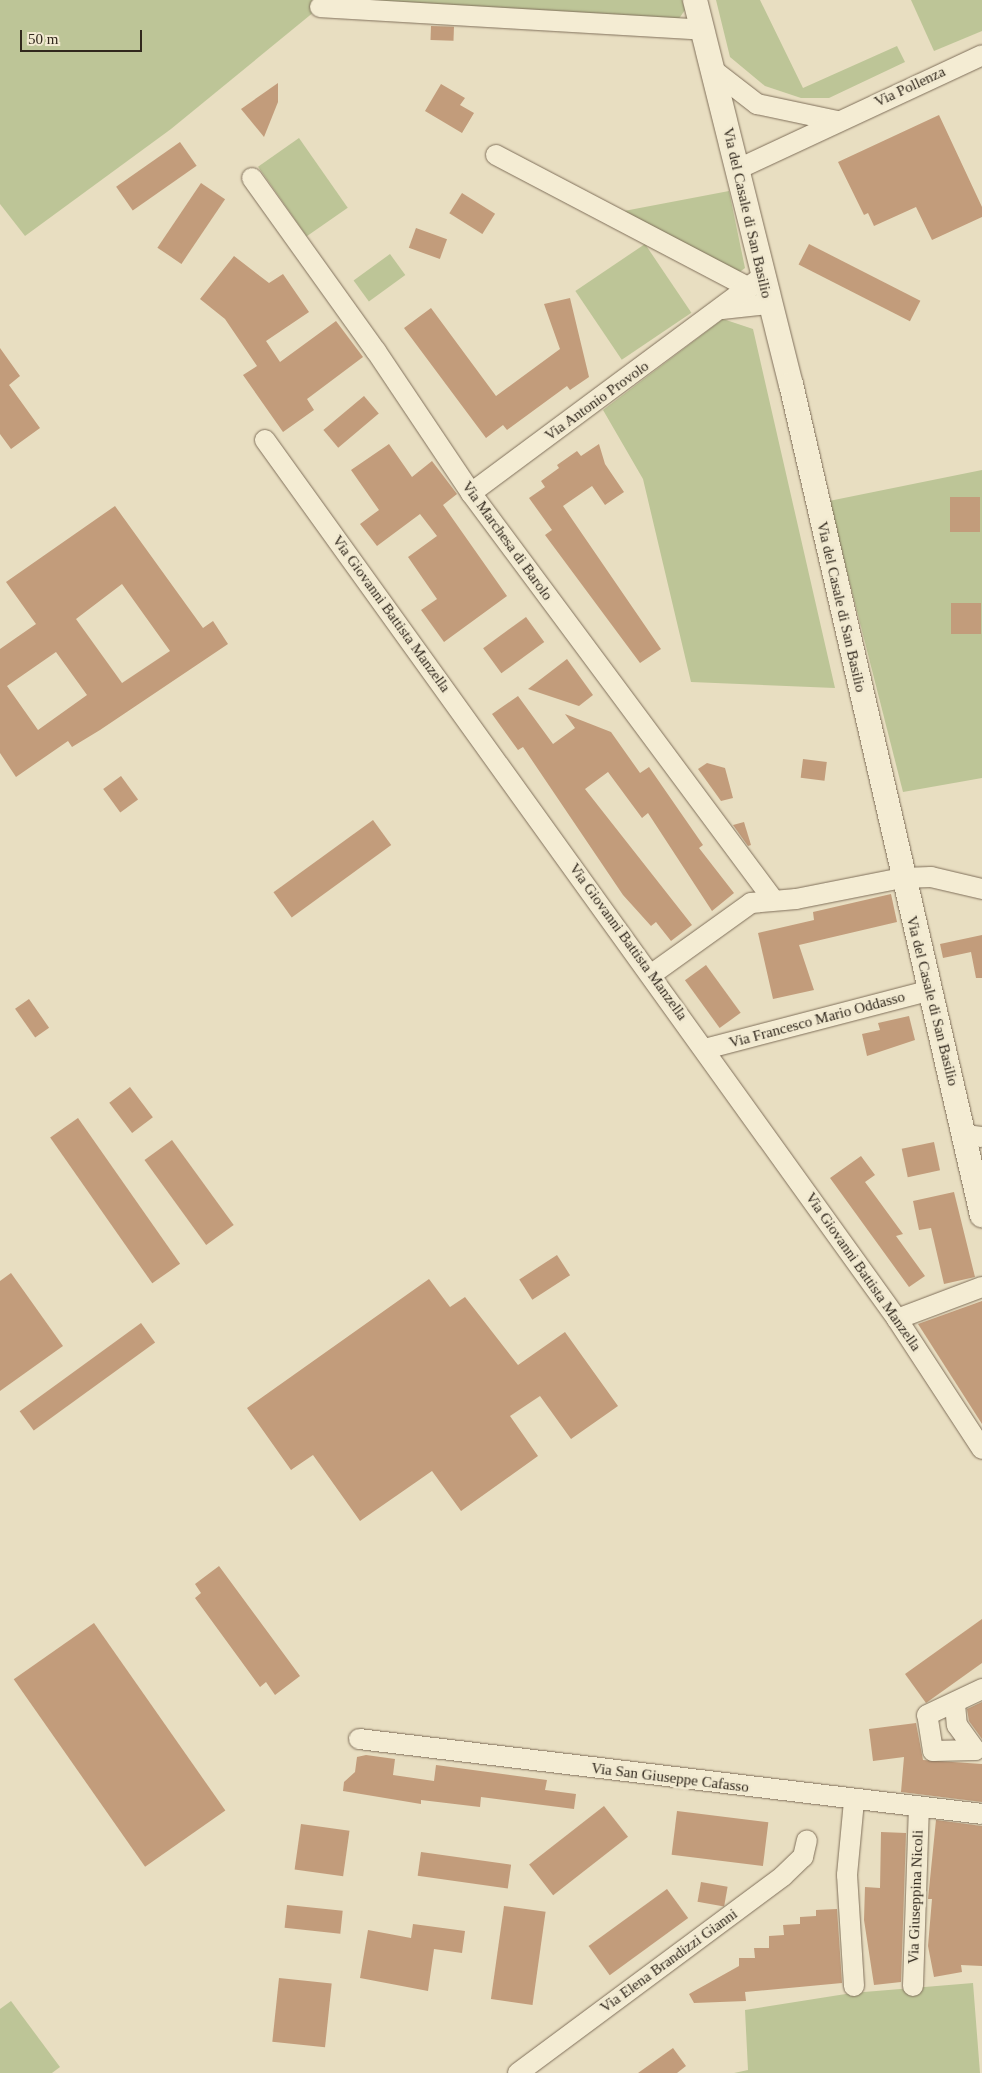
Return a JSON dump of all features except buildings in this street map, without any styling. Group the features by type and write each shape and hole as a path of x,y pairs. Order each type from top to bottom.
{"street":[{"name":"Via del Casale di San Basilio","path":"695,0 738,169 755,283 768,304 791,384 928,991 973,1136 982,1215"},
{"path":"320,7 702,30"},
{"name":"Via Pollenza","path":"738,169 982,54"},
{"path":"713,70 757,104 837,121"},
{"path":"496,155 755,283"},
{"name":"Via Marchesa di Barolo","path":"252,178 376,351 471,494 772,898"},
{"name":"Via Antonio Provolo","path":"471,494 755,283"},
{"path":"722,309 768,304"},
{"name":"Via Giovanni Battista Manzella","path":"265,440 652,974 897,1319 982,1449"},
{"path":"652,974 751,903 772,898 796,899 902,878 931,877 982,889"},
{"path":"902,878 982,893"},
{"name":"Via Francesco Mario Oddasso","path":"705,1049 928,991"},
{"path":"897,1319 982,1286"},
{"path":"979,1752 933,1751 927,1715 955,1704 982,1689"},
{"path":"955,1704 957,1725 979,1752"},
{"name":"Via San Giuseppe Cafasso","path":"359,1739 854,1801 982,1814"},
{"path":"854,1801 847,1875 854,1986"},
{"name":"Via Giuseppina Nicoli","path":"913,1986 919,1807"},
{"name":"Via Elena Brandizzi Gianni","path":"518,2073 783,1876 803,1857 807,1840"}],"green space":[{"path":"0,0 323,0 320,7 171,129 25,236 0,204"},
{"path":"369,0 682,0 685,10 678,20"},
{"path":"716,0 760,0 803,88 897,46 905,62 829,98 801,98 765,86 730,57"},
{"path":"911,0 982,0 982,31 934,51"},
{"path":"299,138 348,208 307,236 258,167"},
{"path":"729,191 745,268 737,274 624,211"},
{"path":"645,244 691,313 622,360 575,291"},
{"path":"390,254 405,275 369,301 354,280"},
{"path":"723,319 753,329 835,688 691,682 643,479 603,410"},
{"path":"982,470 982,778 903,792 829,501"},
{"path":"973,1983 980,2073 734,2073 748,2070 745,2010 852,1993"},
{"path":"11,2001 60,2067 52,2073 0,2073 0,2009"}]}
